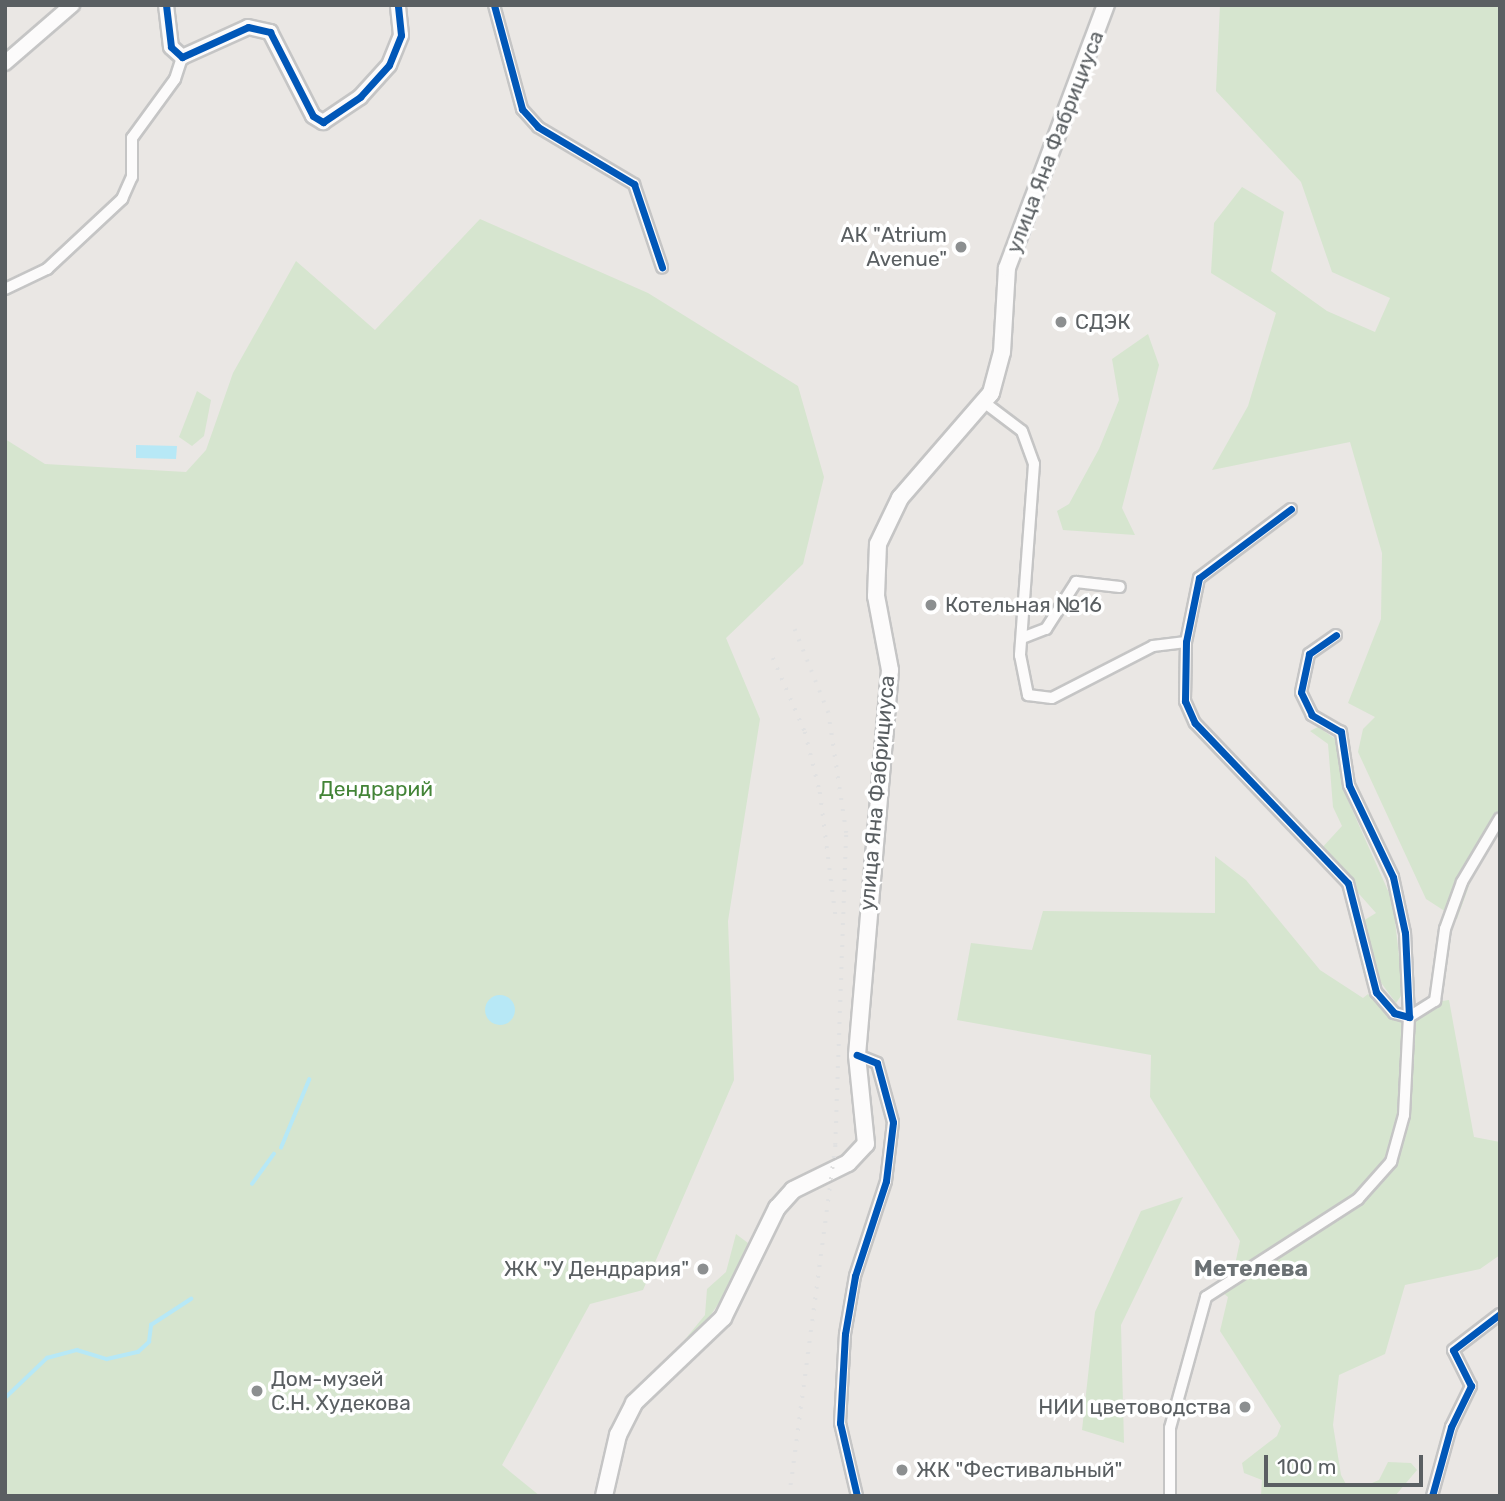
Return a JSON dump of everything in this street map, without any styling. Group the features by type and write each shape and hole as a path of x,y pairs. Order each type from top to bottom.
{"main road":[{"name":"улица Яна Фабрициуса","path":"604,1496 625,1419 644,1391 723,1318 777,1208 793,1190 848,1163 866,1144 858,1055 890,670 876,596 878,544 900,498 985,403 1002,352 1007,268 1106,5"}],"street":[{"path":"5,63 51,30 72,5"},
{"path":"166,5 171,47 182,57"},
{"path":"5,289 47,269 122,199 132,177 132,138 175,79 182,57 240,29 263,27 279,44 317,120 328,121 360,97 398,48 398,5"},
{"path":"494,5 522,109 538,127 634,184 662,267"},
{"path":"985,403 1022,431 1032,453 1022,686 1042,700 1153,646 1186,642"},
{"path":"1291,509 1204,571 1186,642 1182,689 1189,713 1348,883 1376,992 1394,1013 1409,1017 1435,1001 1445,929 1462,883 1500,818"},
{"path":"1022,638 1046,629 1076,582 1120,587"},
{"path":"1170,1496 1170,1428 1206,1297 1380,1179 1401,1135 1409,1017 1405,933 1392,877 1349,785 1341,732 1312,715 1301,692 1309,654 1336,635"},
{"path":"856,1496 840,1423 845,1334 855,1276 886,1181 893,1122 877,1063 858,1055"},
{"path":"1432,1496 1451,1427 1471,1387 1453,1350 1500,1314"}],"green space":[{"path":"1220,5 1500,5 1500,830 1474,872 1457,919 1426,899 1358,752 1363,729 1375,717 1348,703 1381,619 1382,553 1350,442 1212,470 1248,406 1276,313 1211,273 1214,223 1242,187 1284,212 1271,271 1327,311 1375,332 1390,298 1332,272 1301,182 1216,91"},
{"name":"Дендрарий","path":"480,219 648,293 798,386 824,477 803,564 726,638 760,719 728,921 734,1080 643,1290 590,1304 502,1465 540,1496 5,1496 5,439 45,464 186,472 206,450 233,373 296,261 375,330"},
{"path":"1148,334 1159,365 1122,508 1135,535 1063,530 1057,511 1069,504 1099,449 1119,400 1112,359"},
{"path":"197,391 211,400 204,436 192,446 179,437"},
{"path":"1318,727 1337,740 1346,796 1393,902 1403,993 1396,1003 1379,980 1363,921 1376,913 1320,850 1342,826 1333,807 1328,744 1310,731"},
{"path":"1215,856 1246,880 1320,970 1363,998 1368,994 1385,1009 1449,1000 1474,1137 1500,1142 1500,1255 1480,1269 1405,1285 1385,1354 1339,1375 1333,1425 1341,1475 1347,1486 1365,1486 1379,1480 1388,1462 1411,1463 1417,1470 1395,1496 1261,1496 1262,1480 1244,1473 1242,1463 1277,1436 1281,1426 1220,1331 1228,1297 1217,1288 1232,1279 1240,1241 1150,1097 1151,1055 957,1020 971,943 1032,950 1043,911 1215,913"},
{"path":"1183,1197 1121,1325 1124,1443 1082,1430 1095,1312 1141,1211"},
{"path":"736,1234 748,1243 727,1291 698,1334 678,1348 705,1315 707,1289 726,1272"}],"water":[{"path":"136,445 177,446 176,459 136,458"},
{"path":"500,995 506,996 514,1004 514,1016 506,1024 500,1025 494,1024 486,1016 485,1010 486,1004 494,996"}],"waterway":[{"path":"281,1148 309,1080"},
{"path":"252,1184 274,1154"},
{"path":"5,1398 47,1358 77,1350 107,1359 138,1352 149,1342 151,1325 191,1299"}],"railway":[{"path":"789,1496 835,1145 846,833 828,713 791,621"},
{"path":"773,658 805,732 820,792 836,918"}],"cycle path":[{"path":"166,5 171,47 182,57 248,27 270,32 313,116 323,122 360,97 389,65 401,35 398,5"},
{"path":"494,5 522,109 538,127 634,184 662,267"},
{"path":"1291,509 1199,578 1186,642 1185,701 1195,723 1348,883 1376,992 1394,1013 1409,1017 1405,933 1393,877 1349,785 1341,732 1312,715 1301,692 1309,654 1336,635"},
{"path":"857,1055 877,1063 893,1122 886,1181 855,1276 845,1334 840,1423 857,1496"},
{"path":"1432,1496 1451,1427 1471,1386 1453,1350 1500,1314"}],"place":[{"name":"АК \"Atrium Avenue\"","path":"961,247"},
{"name":"СДЭК","path":"1061,322"},
{"name":"Котельная №16","path":"931,605"},
{"name":"ЖК \"У Дендрария\"","path":"703,1269"},
{"name":"Дом-музей С.Н. Худекова","path":"257,1391"},
{"name":"НИИ цветоводства","path":"1245,1407"},
{"name":"ЖК \"Фестивальный\"","path":"902,1470"}],"district":[{"name":"Метелева","path":"1251,1268"}]}
